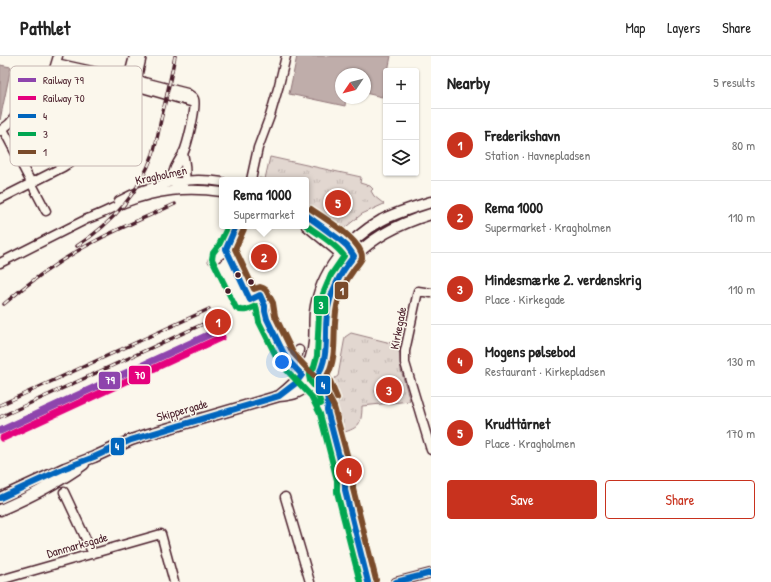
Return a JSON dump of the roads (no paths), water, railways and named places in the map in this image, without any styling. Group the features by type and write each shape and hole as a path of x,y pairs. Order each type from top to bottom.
{"main road":[{"path":"304,372 312,354 315,312 318,295 327,275 340,254 358,236 383,220 408,209 431,202"},
{"path":"314,381 323,366 326,355 327,310 331,295 341,274 352,258 361,249 390,230 417,218 431,214"},
{"name":"Skippergade","path":"279,396 296,382 304,372"},
{"name":"Skippergade","path":"0,498 131,440 279,396 296,394 314,381"},
{"name":"Skippergade","path":"0,510 56,483 94,457"}],"street":[{"path":"134,56 134,66"},
{"path":"138,66 142,56"},
{"path":"251,177 258,148 270,116 286,56"},
{"path":"57,60 79,66"},
{"path":"142,84 194,103 194,115 183,153 178,160 172,179 172,182 180,189 185,181 185,160 183,153"},
{"path":"10,123 2,130 10,144"},
{"path":"22,166 46,211"},
{"path":"0,200 65,166"},
{"name":"Kragholmen","path":"0,263 87,219 97,212 132,194 148,188 172,182 196,180 219,182"},
{"name":"Kragholmen","path":"87,219 99,216 126,203 146,196 180,189 204,189 219,192"},
{"path":"309,217 347,246 352,258"},
{"path":"309,228 340,254 352,258"},
{"path":"213,260 220,256 226,249 235,229"},
{"name":"Kirkegade","path":"431,293 418,291 405,351 405,363 431,450"},
{"path":"265,306 268,319 286,358 314,381 322,404 327,410 345,479 345,490 368,582"},
{"path":"299,350 297,358 304,372"},
{"path":"64,492 93,554"},
{"path":"285,497 310,582"},
{"name":"Danmarksgade","path":"0,580 12,579 161,534 174,582"},
{"path":"396,582 431,573"}],"railway":[{"path":"77,246 112,218 140,182 156,144 175,56"},
{"path":"4,304 39,276 77,251 130,224 175,204"},
{"path":"0,405 209,309"},
{"path":"0,417 214,319"},
{"path":"0,436 221,335"}],"rail line":[{"name":"79","path":"0,431 219,330"},
{"name":"70","path":"3,438 222,337"}],"place":[{"name":"Krudttårnet","path":"338,203"},
{"name":"Rema 1000","path":"264,257"},
{"name":"Frederikshavn","path":"218,322"},
{"name":"Mindesmærke 2. verdenskrig","path":"389,390"},
{"name":"Mogens pølsebod","path":"349,471"}]}
